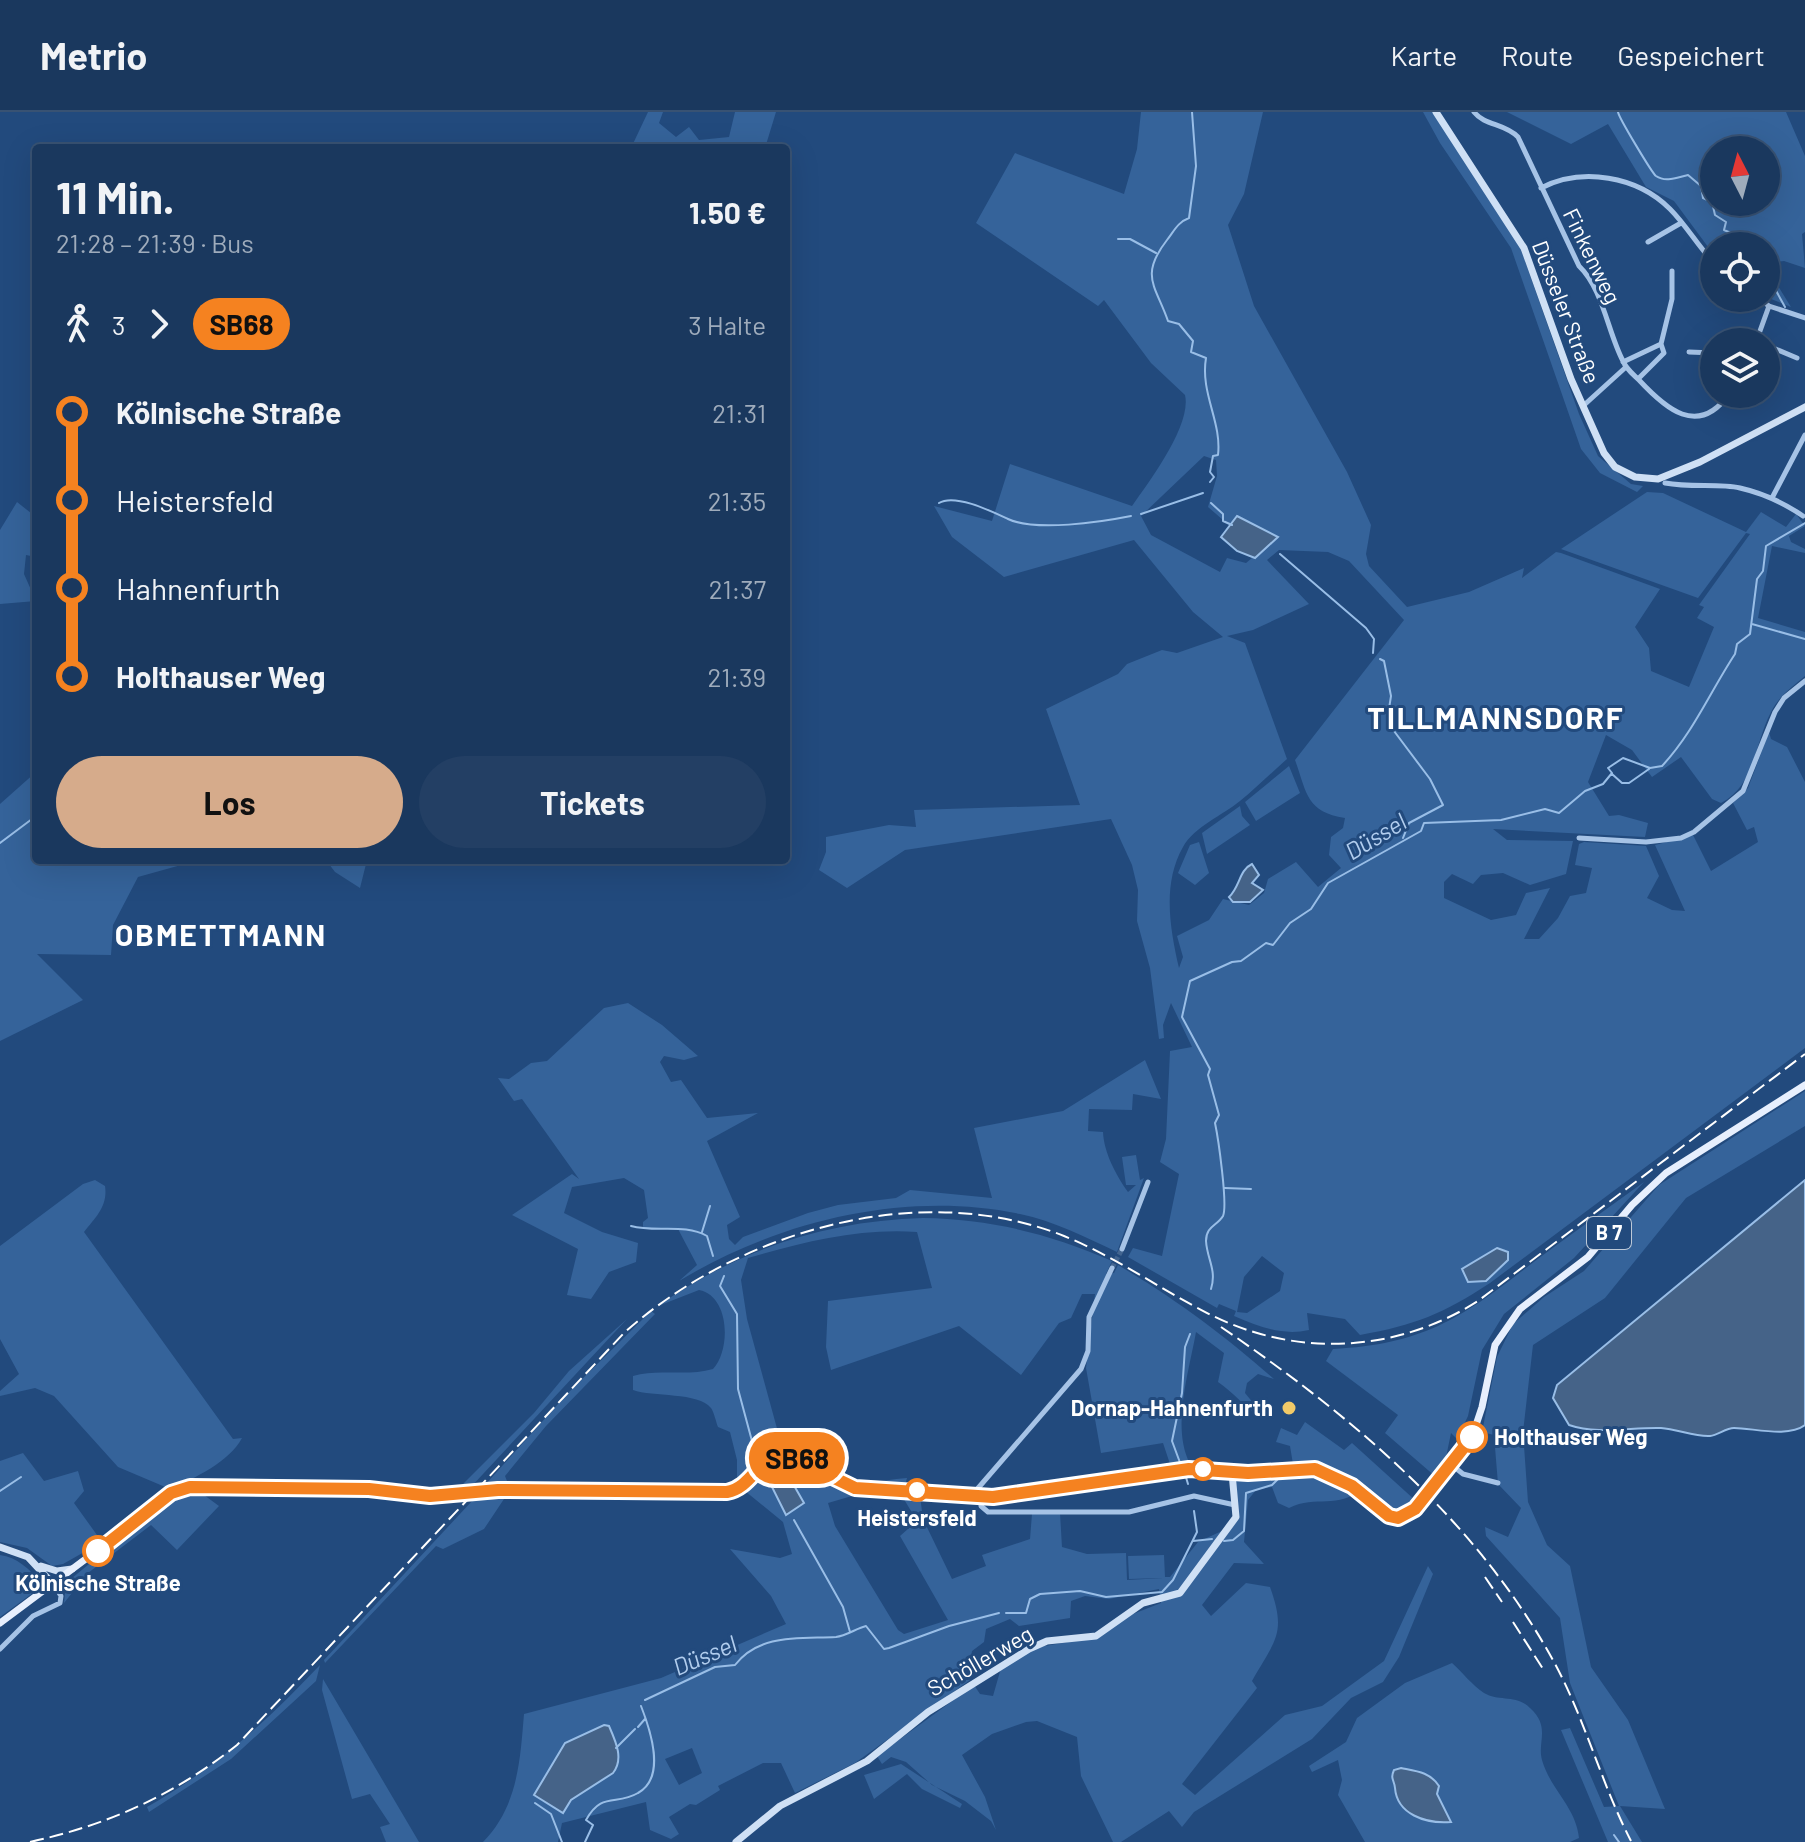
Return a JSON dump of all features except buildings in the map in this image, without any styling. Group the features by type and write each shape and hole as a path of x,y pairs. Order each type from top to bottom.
{"main road":[{"name":"B 7","path":"1442,1476 1472,1437 1479,1419 1495,1345 1520,1309 1588,1257 1632,1205 1666,1173 1805,1085"},
{"path":"0,1623 165,1498 185,1488 369,1489 453,1495 488,1491 727,1492 738,1490 763,1463 785,1454 855,1488 1007,1496 1189,1469 1232,1473 1315,1469 1352,1486 1389,1516 1407,1516 1415,1509"}],"street":[{"name":"Düsseler Straße","path":"1436,112 1518,235 1583,406 1610,462 1627,474 1649,479 1700,462 1805,407"},
{"name":"Finkenweg","path":"1474,112 1487,122 1500,124 1511,131 1528,159 1590,281 1624,364 1663,405 1682,415 1707,413 1713,408"},
{"path":"1541,188 1562,177 1581,175 1614,179 1659,199 1700,246"},
{"path":"1648,242 1681,223"},
{"path":"1638,379 1664,353 1661,344 1672,299 1672,271"},
{"path":"1780,310 1805,318"},
{"path":"1583,406 1624,364 1661,344"},
{"path":"1780,351 1797,358"},
{"path":"1689,352 1700,352"},
{"path":"1772,498 1805,435"},
{"path":"1665,483 1687,487 1737,487 1772,498 1803,516"},
{"path":"1579,838 1646,842 1681,838 1694,832 1743,791 1779,705 1805,681"},
{"path":"1122,1249 1148,1182"},
{"path":"1112,1268 1089,1317 1088,1351 1081,1369 977,1495 981,1506 988,1512 1129,1512 1194,1496 1235,1505"},
{"path":"1452,1465 1463,1474 1498,1483"},
{"name":"Schöllerweg","path":"736,1842 780,1806 867,1761 928,1712 1029,1649 1047,1641 1096,1636 1143,1603 1180,1593 1236,1517 1232,1473"},
{"path":"0,1547 57,1571 76,1568"},
{"path":"0,1649 33,1616 60,1603 61,1596 39,1565"}],"shaded area":[{"path":"648,112 663,112 659,123 676,137 689,127 699,140 729,137 735,112 776,112 766,144 633,144"},
{"path":"1141,112 1263,112 1244,194 1228,225 1254,306 1347,472 1371,525 1366,554 1369,566 1407,607 1469,592 1524,568 1522,578 1556,552 1561,553 1660,589 1635,627 1649,648 1651,671 1689,687 1714,627 1697,618 1704,607 1699,605 1750,534 1746,533 1698,598 1561,549 1647,492 1663,493 1746,532 1761,512 1786,527 1796,514 1805,526 1789,536 1791,542 1805,549 1805,553 1772,546 1758,618 1805,632 1805,676 1774,707 1741,786 1721,803 1712,799 1681,757 1652,777 1632,750 1606,735 1588,782 1609,816 1619,815 1648,823 1645,837 1493,829 1507,840 1573,841 1566,874 1530,885 1503,873 1481,875 1473,884 1452,874 1444,882 1444,898 1491,920 1516,915 1526,893 1550,888 1524,939 1539,939 1558,918 1570,896 1586,893 1592,868 1575,865 1579,844 1584,842 1646,846 1659,876 1647,898 1672,910 1685,911 1655,845 1693,835 1711,871 1758,842 1754,827 1747,830 1733,803 1748,788 1769,732 1771,739 1787,747 1805,782 1805,1048 1490,1283 1428,1317 1360,1335 1345,1319 1307,1313 1309,1330 1290,1332 1262,1327 1234,1316 1236,1311 1219,1304 1217,1308 1128,1257 1133,1248 1162,1256 1179,1174 1160,1162 1166,1139 1170,1051 1192,1047 1171,1003 1163,1025 1164,1038 1159,1039 1150,968 1137,921 1138,890 1132,865 1111,819 905,850 847,888 819,870 826,852 826,837 889,825 916,827 914,810 1080,805 1046,709 1118,674 1127,664 1162,650 1177,653 1223,637 1193,612 1134,540 1004,577 952,537 934,506 992,521 1010,464 1132,506 1168,453 1182,422 1185,395 1151,363 1104,300 1098,306 976,223 1015,153 1124,194 1137,149","holes":["1204,456 1216,460 1217,476 1208,507 1230,526 1237,516 1277,537 1246,563 1227,558 1220,572 1151,535 1141,516","1279,550 1328,552 1349,561 1404,620 1295,760 1315,806 1345,818 1343,828 1331,837 1329,855 1341,868 1318,887 1296,862 1268,879 1264,893 1249,905 1223,899 1209,920 1177,936 1183,957 1179,968 1171,922 1170,891 1176,861 1183,847 1194,833 1240,801 1287,759 1245,643 1227,636 1253,630 1309,604 1267,560","1262,1256 1284,1273 1280,1291 1247,1313 1237,1312 1244,1277"]},
{"path":"1423,112 1433,112 1519,244 1579,414 1598,456 1631,484 1643,486 1637,492 1600,473 1581,449 1511,248 1440,143"},
{"path":"1507,112 1786,112 1805,156 1805,232 1802,234 1805,268 1780,262 1780,232 1700,232 1700,236 1674,201 1646,187 1608,124 1571,144"},
{"path":"1780,289 1791,307 1780,303"},
{"path":"17,502 32,514 32,556 26,555 24,574 32,592 32,601 0,604 0,530"},
{"path":"1237,516 1278,537 1255,558 1237,551 1221,537"},
{"path":"1289,766 1300,793 1256,821 1245,802"},
{"path":"32,776 32,864 185,864 138,877 113,925 111,955 37,954 83,1000 0,1041 0,804"},
{"path":"1240,806 1242,816 1250,825 1207,854 1202,833"},
{"path":"1199,842 1209,873 1195,885 1178,873 1190,845"},
{"path":"329,864 366,864 360,888 335,872"},
{"path":"1252,864 1259,875 1252,883 1263,890 1250,902 1233,902 1229,897 1244,870"},
{"path":"628,1003 662,1025 698,1056 684,1060 664,1056 660,1062 671,1082 681,1080 707,1118 758,1113 707,1141 740,1217 727,1225 729,1239 735,1245 743,1237 808,1213 838,1205 896,1198 910,1190 992,1198 974,1128 1063,1111 1145,1060 1161,1099 1133,1094 1132,1110 1089,1109 1088,1131 1103,1132 1111,1164 1128,1192 1136,1185 1126,1185 1122,1157 1136,1155 1140,1180 1144,1178 1117,1252 1033,1217 976,1208 932,1206 844,1216 800,1227 717,1260 679,1281 697,1265 678,1229 643,1229 643,1222 648,1218 644,1190 624,1178 572,1187 564,1213 602,1232 638,1243 636,1262 609,1272 591,1299 567,1295 578,1249 512,1215 572,1174 579,1179 522,1099 514,1101 498,1078 509,1079 531,1063 547,1061 604,1008"},
{"path":"1805,1091 1805,1126 1686,1198 1605,1298 1533,1345 1523,1432 1528,1502 1547,1545 1570,1566 1591,1667 1628,1720 1665,1809 1620,1806 1642,1842 1608,1842 1561,1730 1570,1728 1604,1807 1619,1806 1570,1683 1560,1618 1486,1536 1485,1527 1508,1537 1521,1508 1498,1484 1494,1435 1482,1432 1497,1357 1513,1324 1544,1297 1584,1271 1659,1185"},
{"path":"95,1180 105,1186 105,1200 84,1232 233,1439 242,1438 220,1462 170,1489 118,1467 54,1396 35,1388 0,1396 0,1391 19,1374 0,1339 0,1246 83,1184"},
{"path":"1805,1180 1805,1425 1780,1432 1731,1428 1710,1436 1661,1428 1603,1430 1569,1425 1553,1398 1557,1385"},
{"path":"1644,1182 1574,1258 1504,1314 1482,1350 1468,1416 1457,1439 1451,1433 1444,1467 1436,1477 1385,1433 1398,1415 1326,1361 1333,1349 1394,1341 1443,1324 1465,1312"},
{"path":"948,1219 996,1225 1066,1243 1112,1261 1106,1274 1114,1273 1118,1265 1140,1278 1199,1319 1274,1379 1258,1374 1247,1383 1245,1393 1263,1415 1260,1418 1218,1382 1224,1353 1196,1332 1182,1417 1182,1433 1190,1464 1171,1467 1163,1443 1101,1453 1086,1368 1095,1294 1082,1294 1071,1318 1059,1323 1021,1375 959,1326 831,1370 826,1347 828,1301 932,1288 917,1232 874,1232 811,1242 748,1258 741,1280 747,1319 781,1443 800,1451 836,1475 855,1482 907,1478 902,1496 920,1496 923,1519 952,1579 986,1566 982,1555 1030,1539 1032,1514 1060,1513 1062,1547 1087,1554 1126,1553 1127,1580 1163,1578 1129,1579 1128,1556 1164,1555 1165,1577 1170,1577 1198,1542 1224,1530 1237,1512 1234,1475 1267,1474 1293,1464 1290,1446 1276,1442 1281,1428 1297,1435 1305,1422 1344,1450 1352,1443 1416,1501 1398,1511 1365,1487 1345,1498 1289,1508 1278,1503 1272,1487 1256,1490 1248,1500 1244,1542 1264,1564 1234,1563 1202,1605 1211,1616 1246,1583 1270,1587 1278,1616 1276,1636 1252,1681 1257,1688 1182,1784 1195,1795 1285,1715 1322,1706 1384,1661 1428,1566 1433,1574 1399,1657 1383,1682 1351,1698 1312,1739 1194,1812 1182,1827 1169,1811 1121,1842 1113,1842 1081,1776 1077,1737 1037,1721 992,1734 962,1755 985,1797 996,1830 991,1821 965,1801 932,1785 906,1762 891,1757 882,1764 877,1756 974,1685 980,1694 993,1696 1001,1668 1033,1648 1097,1637 1133,1614 1161,1603 1159,1589 1109,1599 1085,1596 1071,1601 1070,1618 1019,1626 1010,1619 986,1629 984,1642 972,1651 970,1680 855,1763 795,1793 781,1763 763,1763 718,1786 720,1790 696,1805 690,1804 669,1817 679,1834 671,1839 650,1830 646,1802 562,1823 558,1842 483,1842 495,1828 510,1798 518,1766 524,1714 661,1678 786,1624 771,1596 730,1549 780,1558 792,1554 783,1522 745,1491 757,1476 750,1470 737,1484 737,1460 730,1432 718,1427 712,1410 696,1399 633,1390 633,1376 713,1369 719,1360 725,1337 722,1313 709,1294 699,1290 658,1306 689,1286 752,1254 817,1232 887,1220","holes":["852,1496 902,1496 917,1521 900,1536 948,1620 904,1634 898,1630 835,1526 828,1503","607,1725 618,1752 617,1769 570,1800 563,1813 534,1795 565,1744","692,1748 702,1773 679,1785 665,1759"]},
{"path":"1497,1248 1508,1252 1508,1260 1486,1281 1468,1282 1462,1269"},
{"path":"651,1311 655,1314 546,1426 505,1476 507,1481 484,1486 567,1394"},
{"path":"627,1319 470,1488 459,1488 534,1413 569,1371"},
{"path":"23,1453 44,1481 78,1471 84,1491 74,1503 102,1542 63,1564 52,1566 27,1548 0,1542 0,1461"},
{"path":"788,1475 804,1503 786,1515 771,1485"},
{"path":"190,1491 209,1492 204,1495 219,1506 177,1550 151,1525 88,1573 64,1603 66,1583 162,1504"},
{"path":"508,1493 484,1529 443,1549 436,1546 325,1663 324,1660 472,1501"},
{"path":"0,1555 17,1561 41,1582 37,1590 0,1617"},
{"path":"1452,1663 1484,1693 1519,1701 1536,1715 1542,1728 1542,1760 1573,1817 1579,1838 1570,1842 1365,1842 1338,1795 1342,1780 1338,1760 1312,1772 1309,1766 1346,1742 1357,1718 1405,1683"},
{"path":"320,1665 316,1681 231,1759 149,1812 147,1807 196,1776 239,1743"},
{"path":"323,1679 419,1842 386,1842 380,1827 390,1824 370,1794 352,1799 322,1690"},
{"path":"604,1725 609,1726 618,1750 618,1762 613,1773 571,1800 563,1813 534,1795 565,1743"},
{"path":"901,1764 962,1804 960,1808 922,1789 907,1774 874,1799 864,1775"},
{"path":"1401,1768 1422,1773 1435,1781 1439,1786 1437,1794 1451,1822 1422,1819 1401,1805 1392,1777 1394,1770"}],"waterway":[{"path":"1192,112 1196,166 1189,218 1176,227 1159,252 1152,281 1168,321 1179,324 1193,341 1191,352 1206,358 1206,383 1218,443 1218,455 1213,456 1210,472 1214,477 1210,482"},
{"path":"1618,112 1656,176 1668,179 1688,175 1701,186 1703,198 1712,202 1715,215 1726,222 1724,230 1729,232"},
{"path":"1118,239 1130,239 1156,253"},
{"path":"1780,298 1785,307"},
{"path":"1141,514 1203,493"},
{"path":"939,503 964,502 1020,523 1035,525 1086,523 1131,516"},
{"path":"1211,503 1223,514 1223,521 1232,525"},
{"name":"Düssel","path":"1211,1289 1213,1276 1206,1236 1221,1219 1224,1209 1215,1123 1219,1115 1208,1075 1210,1069 1182,1017 1190,981 1241,961 1266,943 1273,945 1290,923 1311,909 1328,883 1421,831 1424,823 1501,820 1545,809 1559,813 1585,791 1603,784 1612,773 1608,768 1623,758 1650,768 1662,766 1692,726 1735,654 1737,644 1750,634 1757,579 1763,571 1766,546 1805,523"},
{"path":"1280,554 1366,628 1374,639 1373,653"},
{"path":"1752,624 1805,639"},
{"path":"1380,659 1384,661 1391,696 1388,715 1391,727 1430,779 1443,805 1409,823 1403,838"},
{"path":"1612,774 1622,783 1629,783 1649,769"},
{"path":"0,843 32,819"},
{"path":"1225,1188 1251,1189"},
{"path":"702,1232 710,1206"},
{"path":"631,1226 698,1232 707,1236 713,1256"},
{"path":"724,1276 720,1286 737,1314 738,1389 756,1456"},
{"name":"Düssel","path":"1182,1468 1172,1441 1182,1393 1185,1347 1190,1334"},
{"path":"766,1473 772,1487"},
{"name":"Düssel","path":"1185,1474 1188,1484"},
{"path":"1224,1541 1233,1540 1244,1531 1246,1493 1272,1485 1281,1476 1311,1474 1356,1496"},
{"path":"0,1491 21,1477"},
{"name":"Düssel","path":"1006,1613 1026,1613 1030,1599 1040,1594 1080,1591 1106,1597 1162,1592 1173,1580 1197,1532 1194,1511"},
{"path":"794,1520 843,1607 850,1632"},
{"path":"1193,1541 1212,1539"},
{"name":"Düssel","path":"645,1700 715,1667 735,1665 756,1647 769,1643 795,1638 836,1637 866,1626 884,1649 949,1626 999,1613"},
{"name":"Düssel","path":"585,1842 593,1825 586,1820 598,1805 638,1793 647,1786 652,1776 654,1752 641,1706"},
{"path":"638,1727 645,1719"},
{"path":"616,1748 635,1729"},
{"path":"535,1803 551,1814 562,1842"},
{"path":"1614,1835 1619,1842"}],"tunnel":[{"path":"1112,1268 1122,1249"},
{"path":"1415,1509 1442,1476"}],"railway":[{"path":"30,1842 86,1827 139,1806 189,1779 237,1745 624,1333 669,1297 720,1267 774,1243 832,1225 890,1215 950,1212 1008,1219 1083,1244 1213,1316 1246,1330 1279,1339 1314,1343 1382,1339 1415,1331 1478,1301 1805,1054"},
{"path":"1221,1327 1364,1435 1408,1475 1488,1563 1523,1611 1554,1662 1631,1841"},
{"path":"1485,1577 1502,1602"},
{"path":"1513,1622 1545,1672"}],"bus line":[{"name":"SB68","path":"98,1551 171,1493 190,1487 369,1489 430,1496 498,1490 727,1492 745,1485 763,1463 778,1454 792,1455 828,1477 855,1488 928,1490 993,1497 1189,1469 1232,1473 1315,1469 1352,1486 1389,1516 1398,1518 1407,1516 1415,1509 1472,1437"}],"place":[{"name":"Dornap-Hahnenfurth","path":"1289,1408"},
{"name":"Holthauser Weg","path":"1472,1437"},
{"name":"Heistersfeld","path":"917,1490"},
{"name":"Kölnische Straße","path":"98,1551"}],"district":[{"name":"TILLMANNSDORF","path":"1496,719"},
{"name":"OBMETTMANN","path":"221,936"}]}
